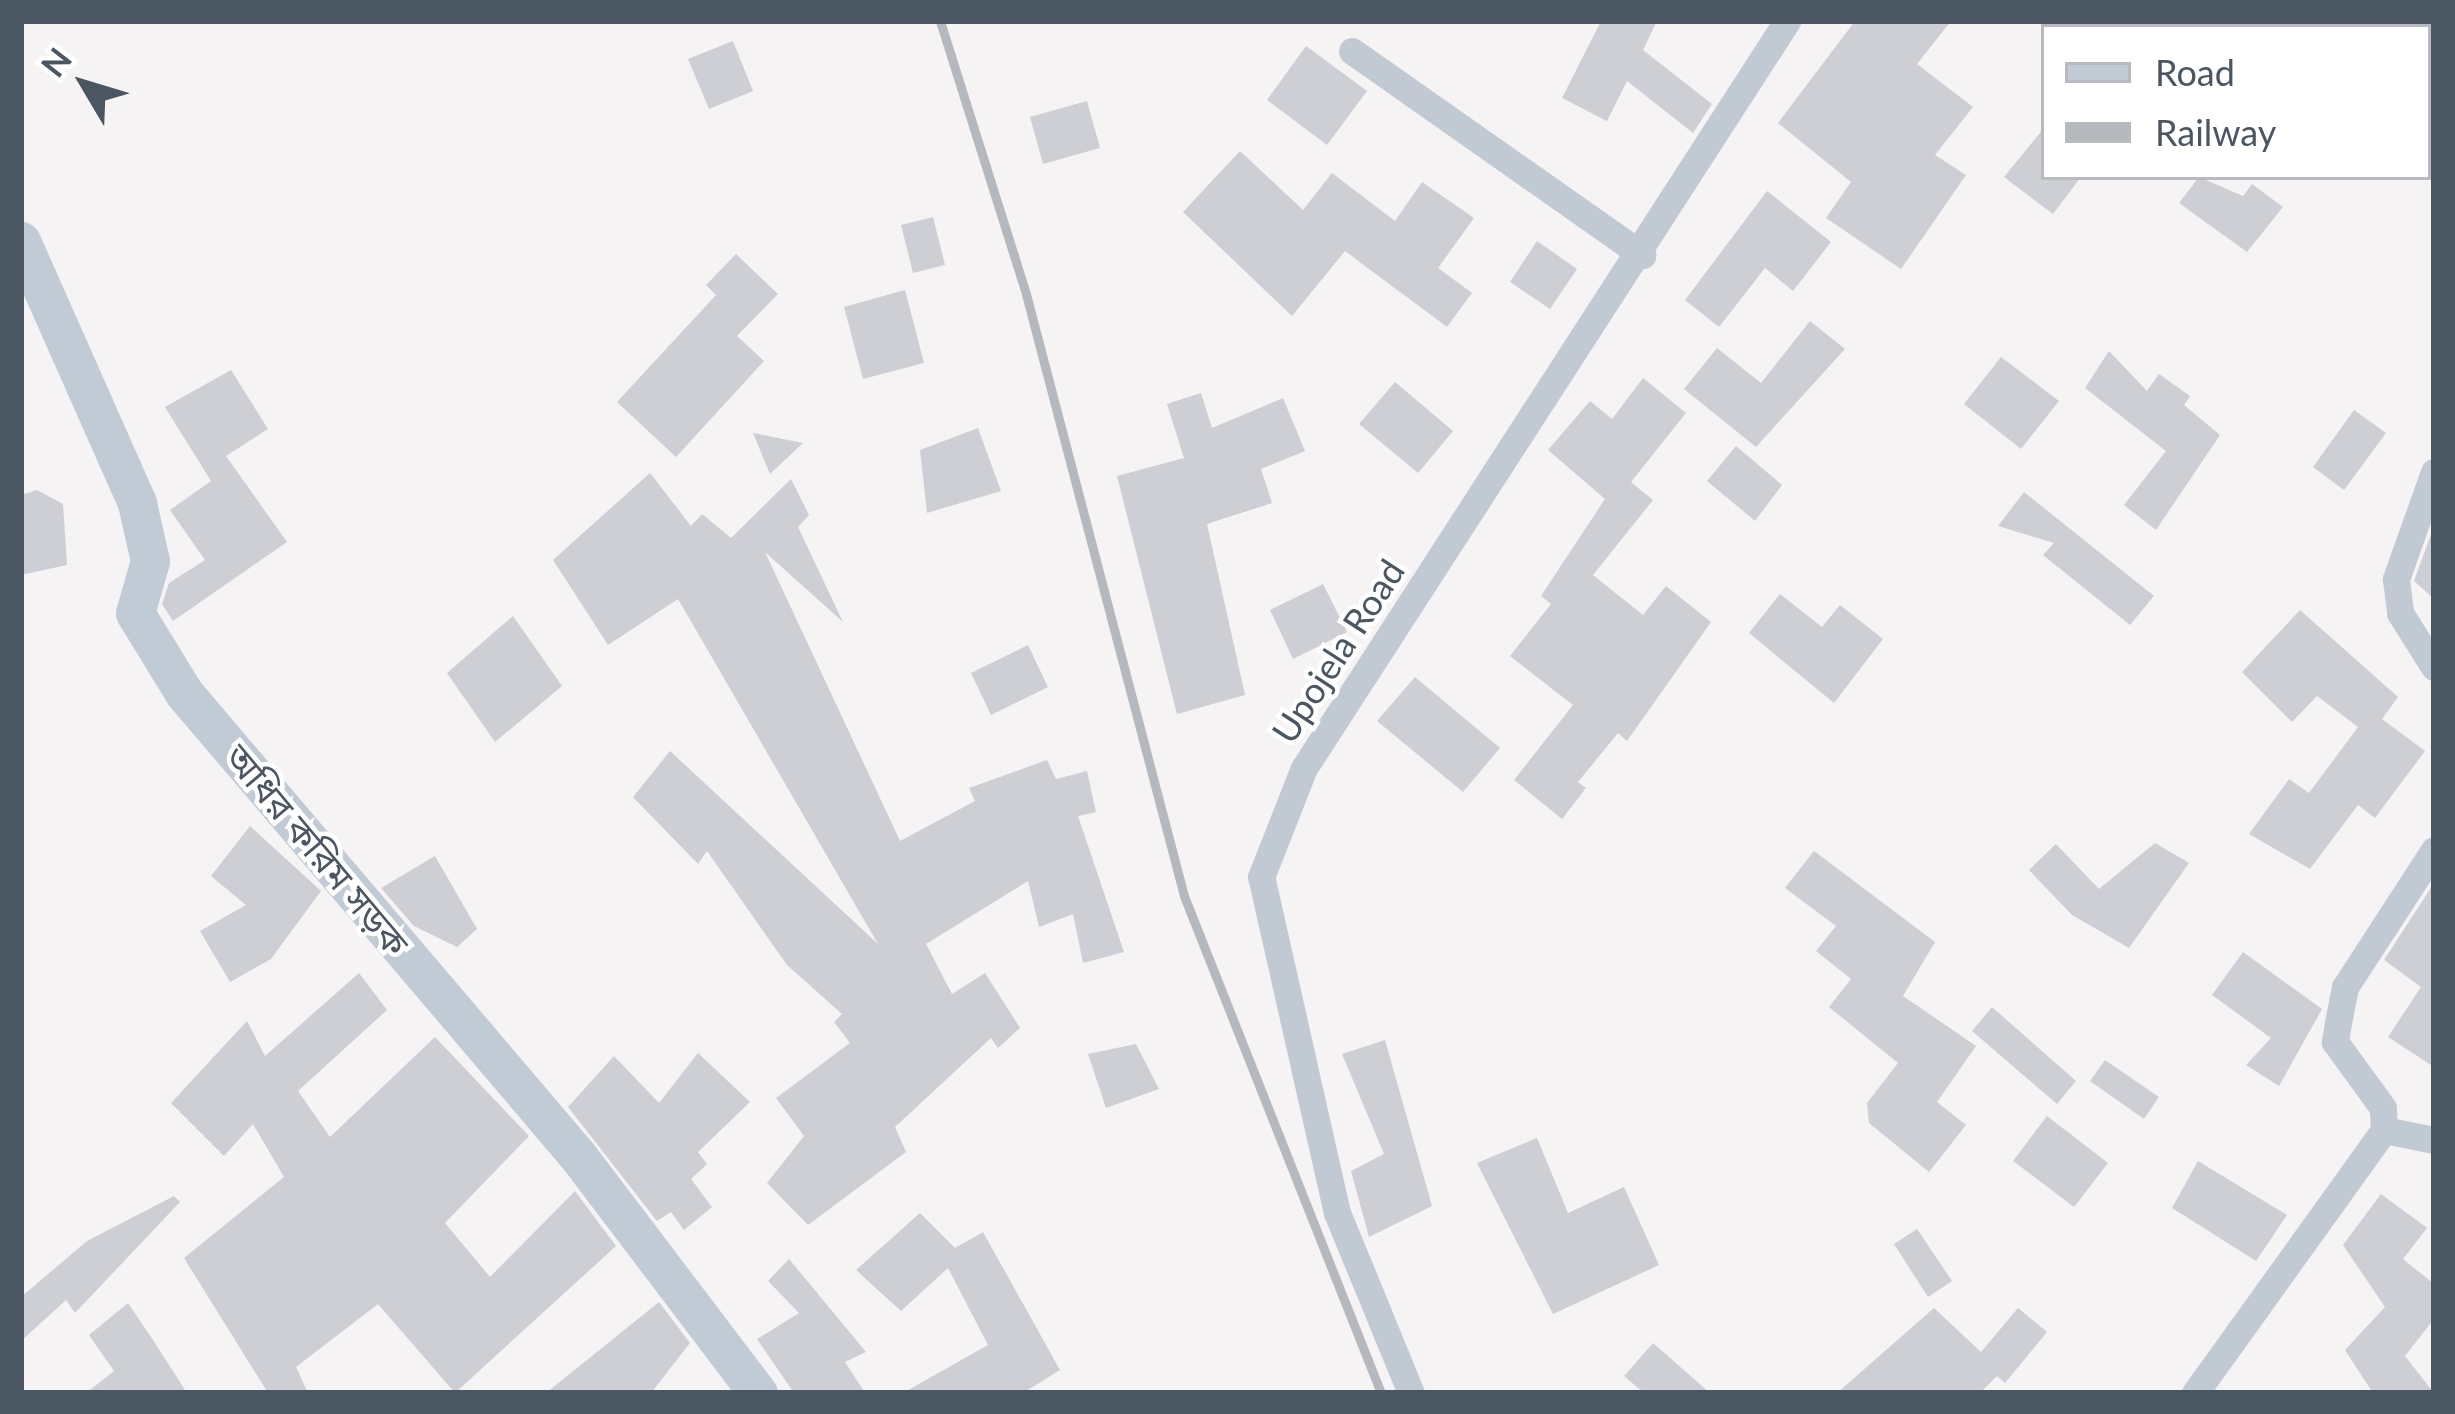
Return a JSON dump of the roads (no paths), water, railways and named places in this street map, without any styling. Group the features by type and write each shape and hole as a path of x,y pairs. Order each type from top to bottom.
{"main road":[{"name":"অধির করিম সড়ক","path":"21,241 137,503 150,561 135,613 184,693 578,1156 758,1393"}],"street":[{"name":"Upojela Road","path":"1411,1393 1337,1213 1261,878 1304,767 1642,255 1787,21"},
{"path":"1352,51 1642,255"},
{"path":"2434,472 2396,579 2400,613 2434,667"},
{"path":"2195,1393 2384,1130 2383,1108 2336,1042 2338,1023 2345,987 2434,850"},
{"path":"2384,1130 2434,1140"}],"railway":[{"path":"940,21 1026,294 1184,896 1381,1393"}]}
